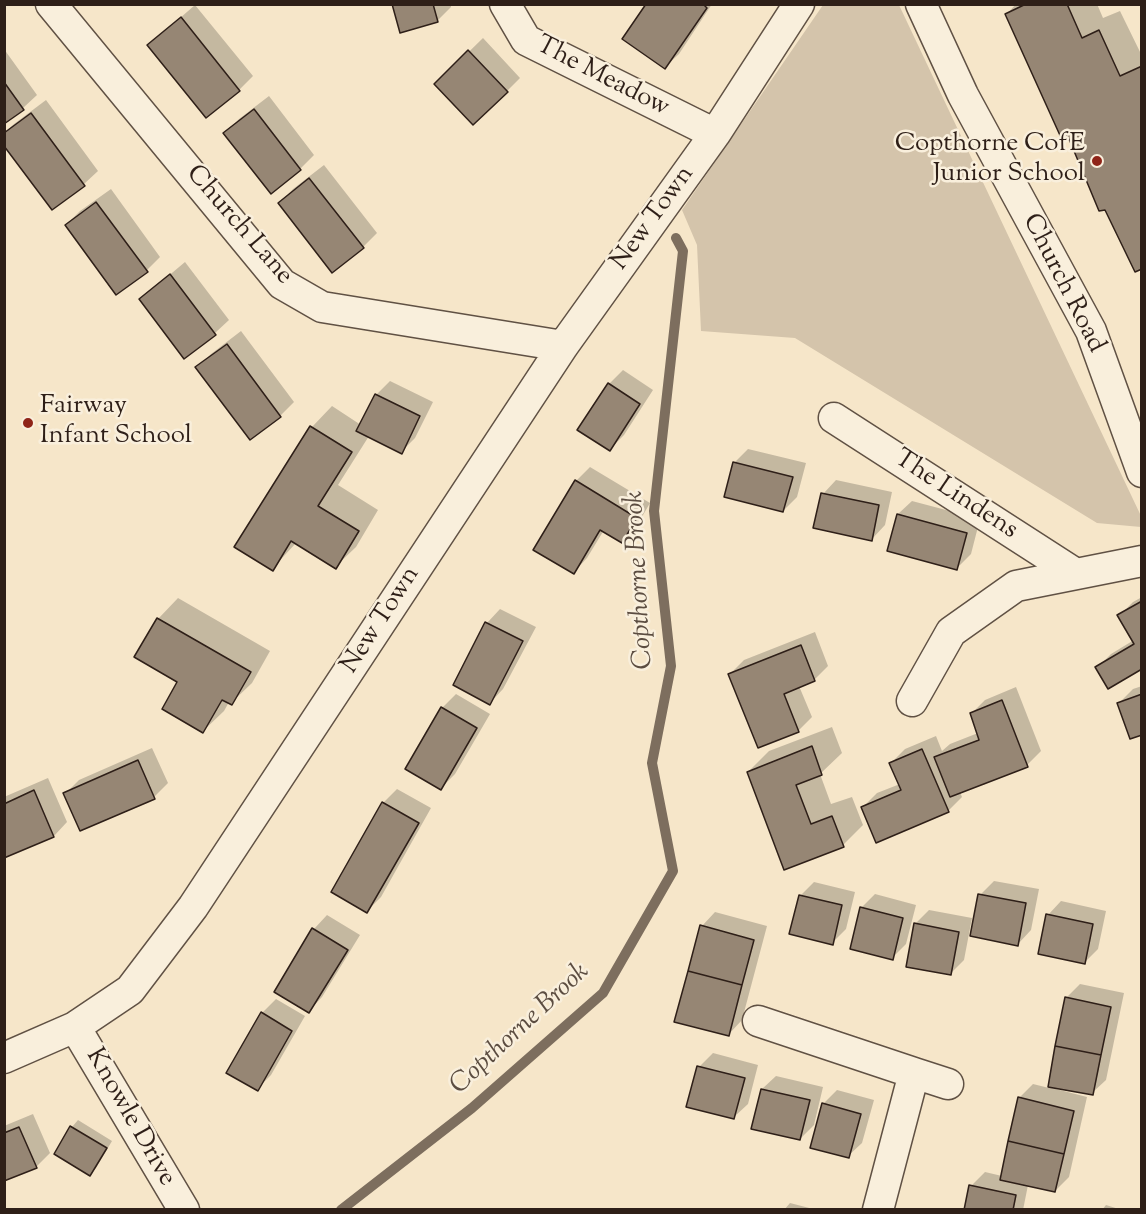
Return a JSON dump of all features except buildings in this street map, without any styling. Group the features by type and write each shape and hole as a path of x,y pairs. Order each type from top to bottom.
{"street":[{"name":"Church Lane","path":"51,4 282,284 322,307 563,346"},
{"name":"The Meadow","path":"505,4 526,40 715,134"},
{"name":"New Town","path":"4,1058 75,1027 130,990 194,907 563,346 715,134 799,4"},
{"name":"Church Road","path":"921,4 963,95 1090,331 1142,472"},
{"name":"The Lindens","path":"834,418 1076,574"},
{"path":"912,702 951,632 1016,586 1142,561"},
{"path":"758,1021 948,1084"},
{"name":"Knowle Drive","path":"75,1027 184,1209"},
{"path":"878,1209 914,1073"}],"shaded area":[{"path":"823,5 899,5 1141,516 1141,527 1097,523 795,338 701,331 697,245 682,210"}],"waterway":[{"name":"Copthorne Brook","path":"341,1210 472,1108 603,993 673,871 652,763 671,666 654,511 683,251 676,238"}],"place":[{"name":"Copthorne CofE Junior School","path":"1097,161"},
{"name":"Fairway Infant School","path":"28,423"}]}
